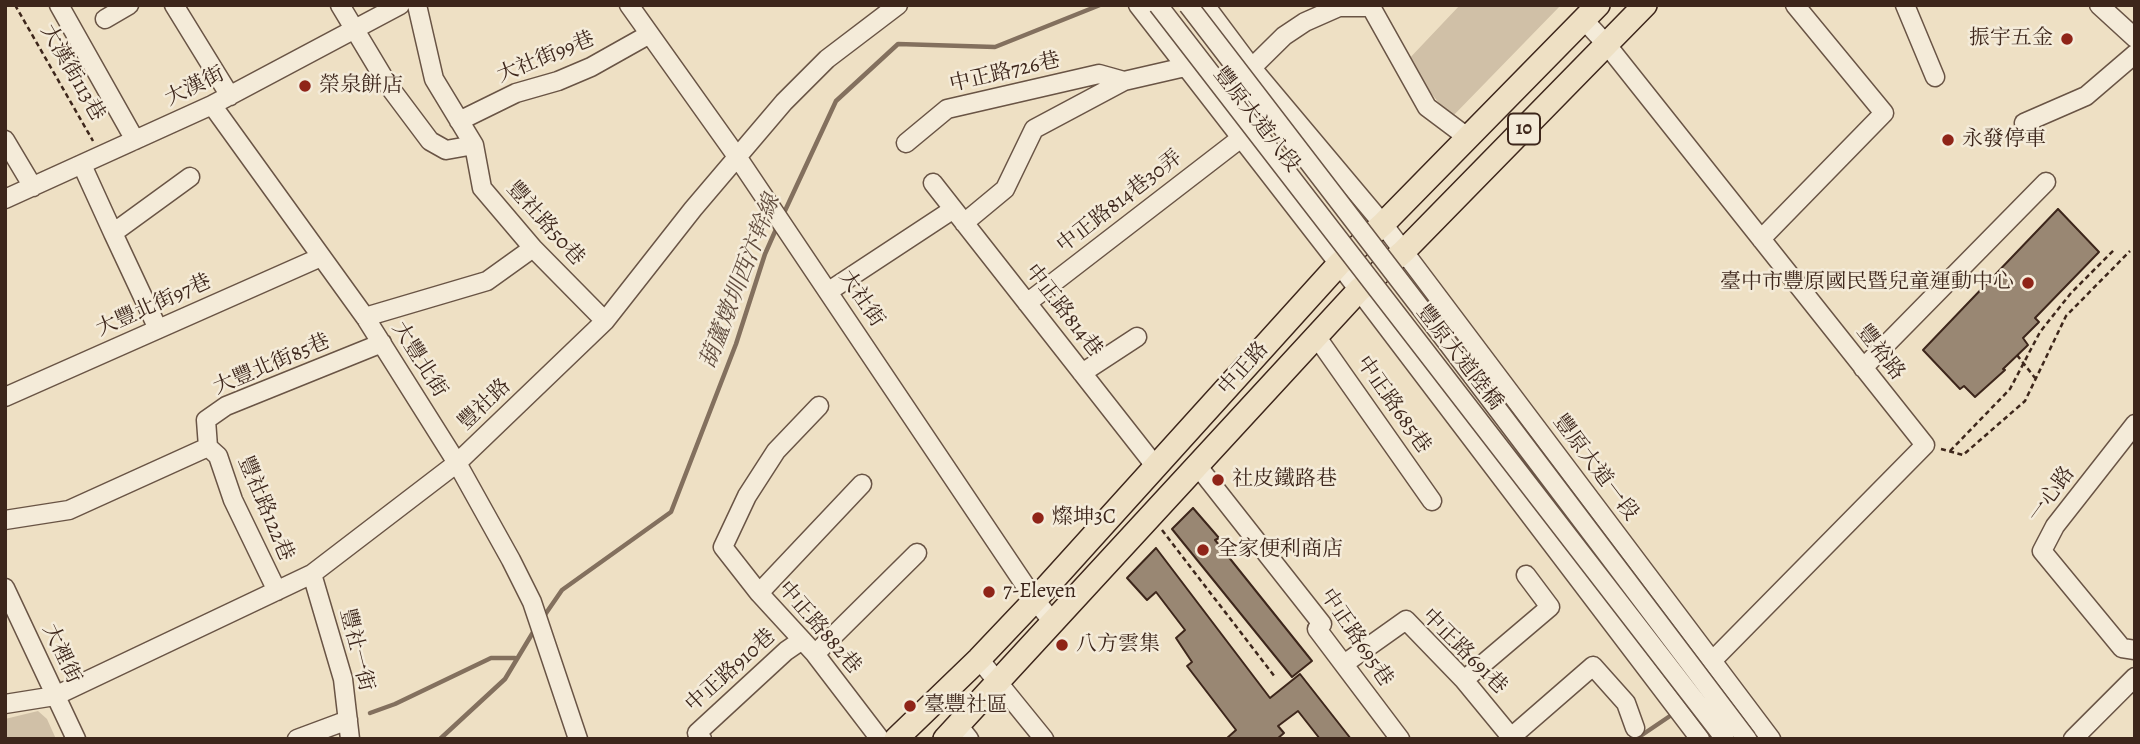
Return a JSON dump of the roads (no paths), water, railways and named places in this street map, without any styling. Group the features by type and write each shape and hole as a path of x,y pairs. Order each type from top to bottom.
{"main road":[{"name":"中正路","path":"957,734 1052,621 1359,290 1403,252 1645,5"},
{"name":"中正路","path":"896,739 979,659 1035,600 1339,264 1383,224 1591,13"}],"street":[{"path":"59,5 135,140"},
{"path":"105,19 128,5"},
{"path":"174,5 230,96"},
{"path":"340,5 387,85 430,141 446,150 474,145 434,79 417,5"},
{"name":"大漢街","path":"5,199 212,105 400,5"},
{"name":"大社街","path":"628,5 738,158 1035,600 1052,621"},
{"name":"豐社路","path":"5,704 55,696 312,574 457,463 605,321 693,209 784,102 827,59 898,5"},
{"name":"豐原大道八段","path":"1138,5 1339,264"},
{"name":"豐原大道陸橋","path":"1158,5 1725,739"},
{"name":"豐原大道陸橋","path":"1188,5 1747,739"},
{"name":"豐原大道八段","path":"1205,5 1252,68 1383,224"},
{"path":"1761,239 1884,113 1795,5"},
{"path":"1905,5 1935,77"},
{"path":"2099,5 2135,38"},
{"path":"1214,104 1284,36 1305,22 1339,7 1371,7 1427,107 1467,137"},
{"name":"豐裕路","path":"1591,13 1607,45 1925,445 1712,661"},
{"name":"大社街99巷","path":"459,121 516,93 591,67 648,35"},
{"path":"2024,123 2086,96 2135,54"},
{"path":"964,223 1005,189 1034,130 1124,81 1185,66"},
{"name":"中正路726巷","path":"906,143 947,109 1099,74 1124,81"},
{"name":"大豐北街","path":"212,105 365,317 457,463 512,560 532,602 578,739"},
{"name":"中正路814巷30弄","path":"1027,303 1241,138"},
{"path":"5,140 33,187"},
{"name":"豐社路50巷","path":"474,145 482,188 533,248 605,321"},
{"path":"82,164 158,329"},
{"path":"113,233 190,177"},
{"path":"1863,368 2046,182"},
{"name":"中正路814巷","path":"933,183 1156,467"},
{"path":"829,291 946,214"},
{"name":"豐原大道一段","path":"1383,224 1771,739"},
{"path":"365,317 487,281 533,248"},
{"name":"大豐北街97巷","path":"5,397 321,257"},
{"path":"1339,264 1700,739"},
{"name":"中正路685巷","path":"1316,336 1432,501"},
{"path":"1082,373 1137,337"},
{"name":"大豐北街85巷","path":"208,447 206,420 226,407 382,343"},
{"name":"中正路882巷","path":"819,406 776,451 747,496 723,547 759,593 815,654 880,739"},
{"name":"一心路","path":"2135,424 2055,526 2042,551 2122,648 2135,650"},
{"path":"5,520 68,510 208,447"},
{"name":"豐社路122巷","path":"208,447 218,456 233,500 276,591"},
{"name":"中正路695巷","path":"1196,464 1322,624 1317,629 1400,739"},
{"path":"759,593 862,484"},
{"path":"815,654 917,553"},
{"name":"豐社一街","path":"312,574 343,678 350,739"},
{"path":"1464,680 1550,607 1526,575"},
{"name":"大裡街","path":"5,588 76,739"},
{"name":"中正路691巷","path":"1344,664 1406,621 1464,680 1510,738"},
{"name":"中正路910巷","path":"702,739 697,733 786,651 803,640"},
{"path":"979,659 1044,739"},
{"path":"1510,738 1593,666 1626,704 1634,728"},
{"path":"2073,739 2135,677"},
{"path":"297,739 348,720"}],"waterway":[{"name":"葫蘆燉圳西汴幹線","path":"783,215 836,101 898,44 995,47 1100,5"},
{"name":"葫蘆燉圳西汴幹線","path":"542,619 562,590 671,512 736,344 765,254 777,227"},
{"path":"440,739 505,679 535,629"},
{"path":"370,713 395,704 491,658 515,658"},
{"path":"1636,739 1670,716"}],"place":[{"name":"振宇五金","path":"2067,39"},
{"name":"榮泉餅店","path":"305,86"},
{"name":"永發停車","path":"1948,140"},
{"name":"臺中市豐原國民暨兒童運動中心","path":"2028,283"},
{"name":"社皮鐵路巷","path":"1218,480"},
{"name":"燦坤3C","path":"1038,518"},
{"name":"全家便利商店","path":"1203,550"},
{"name":"7-Eleven","path":"989,592"},
{"name":"八方雲集","path":"1062,645"},
{"name":"臺豐社區","path":"910,706"}]}
